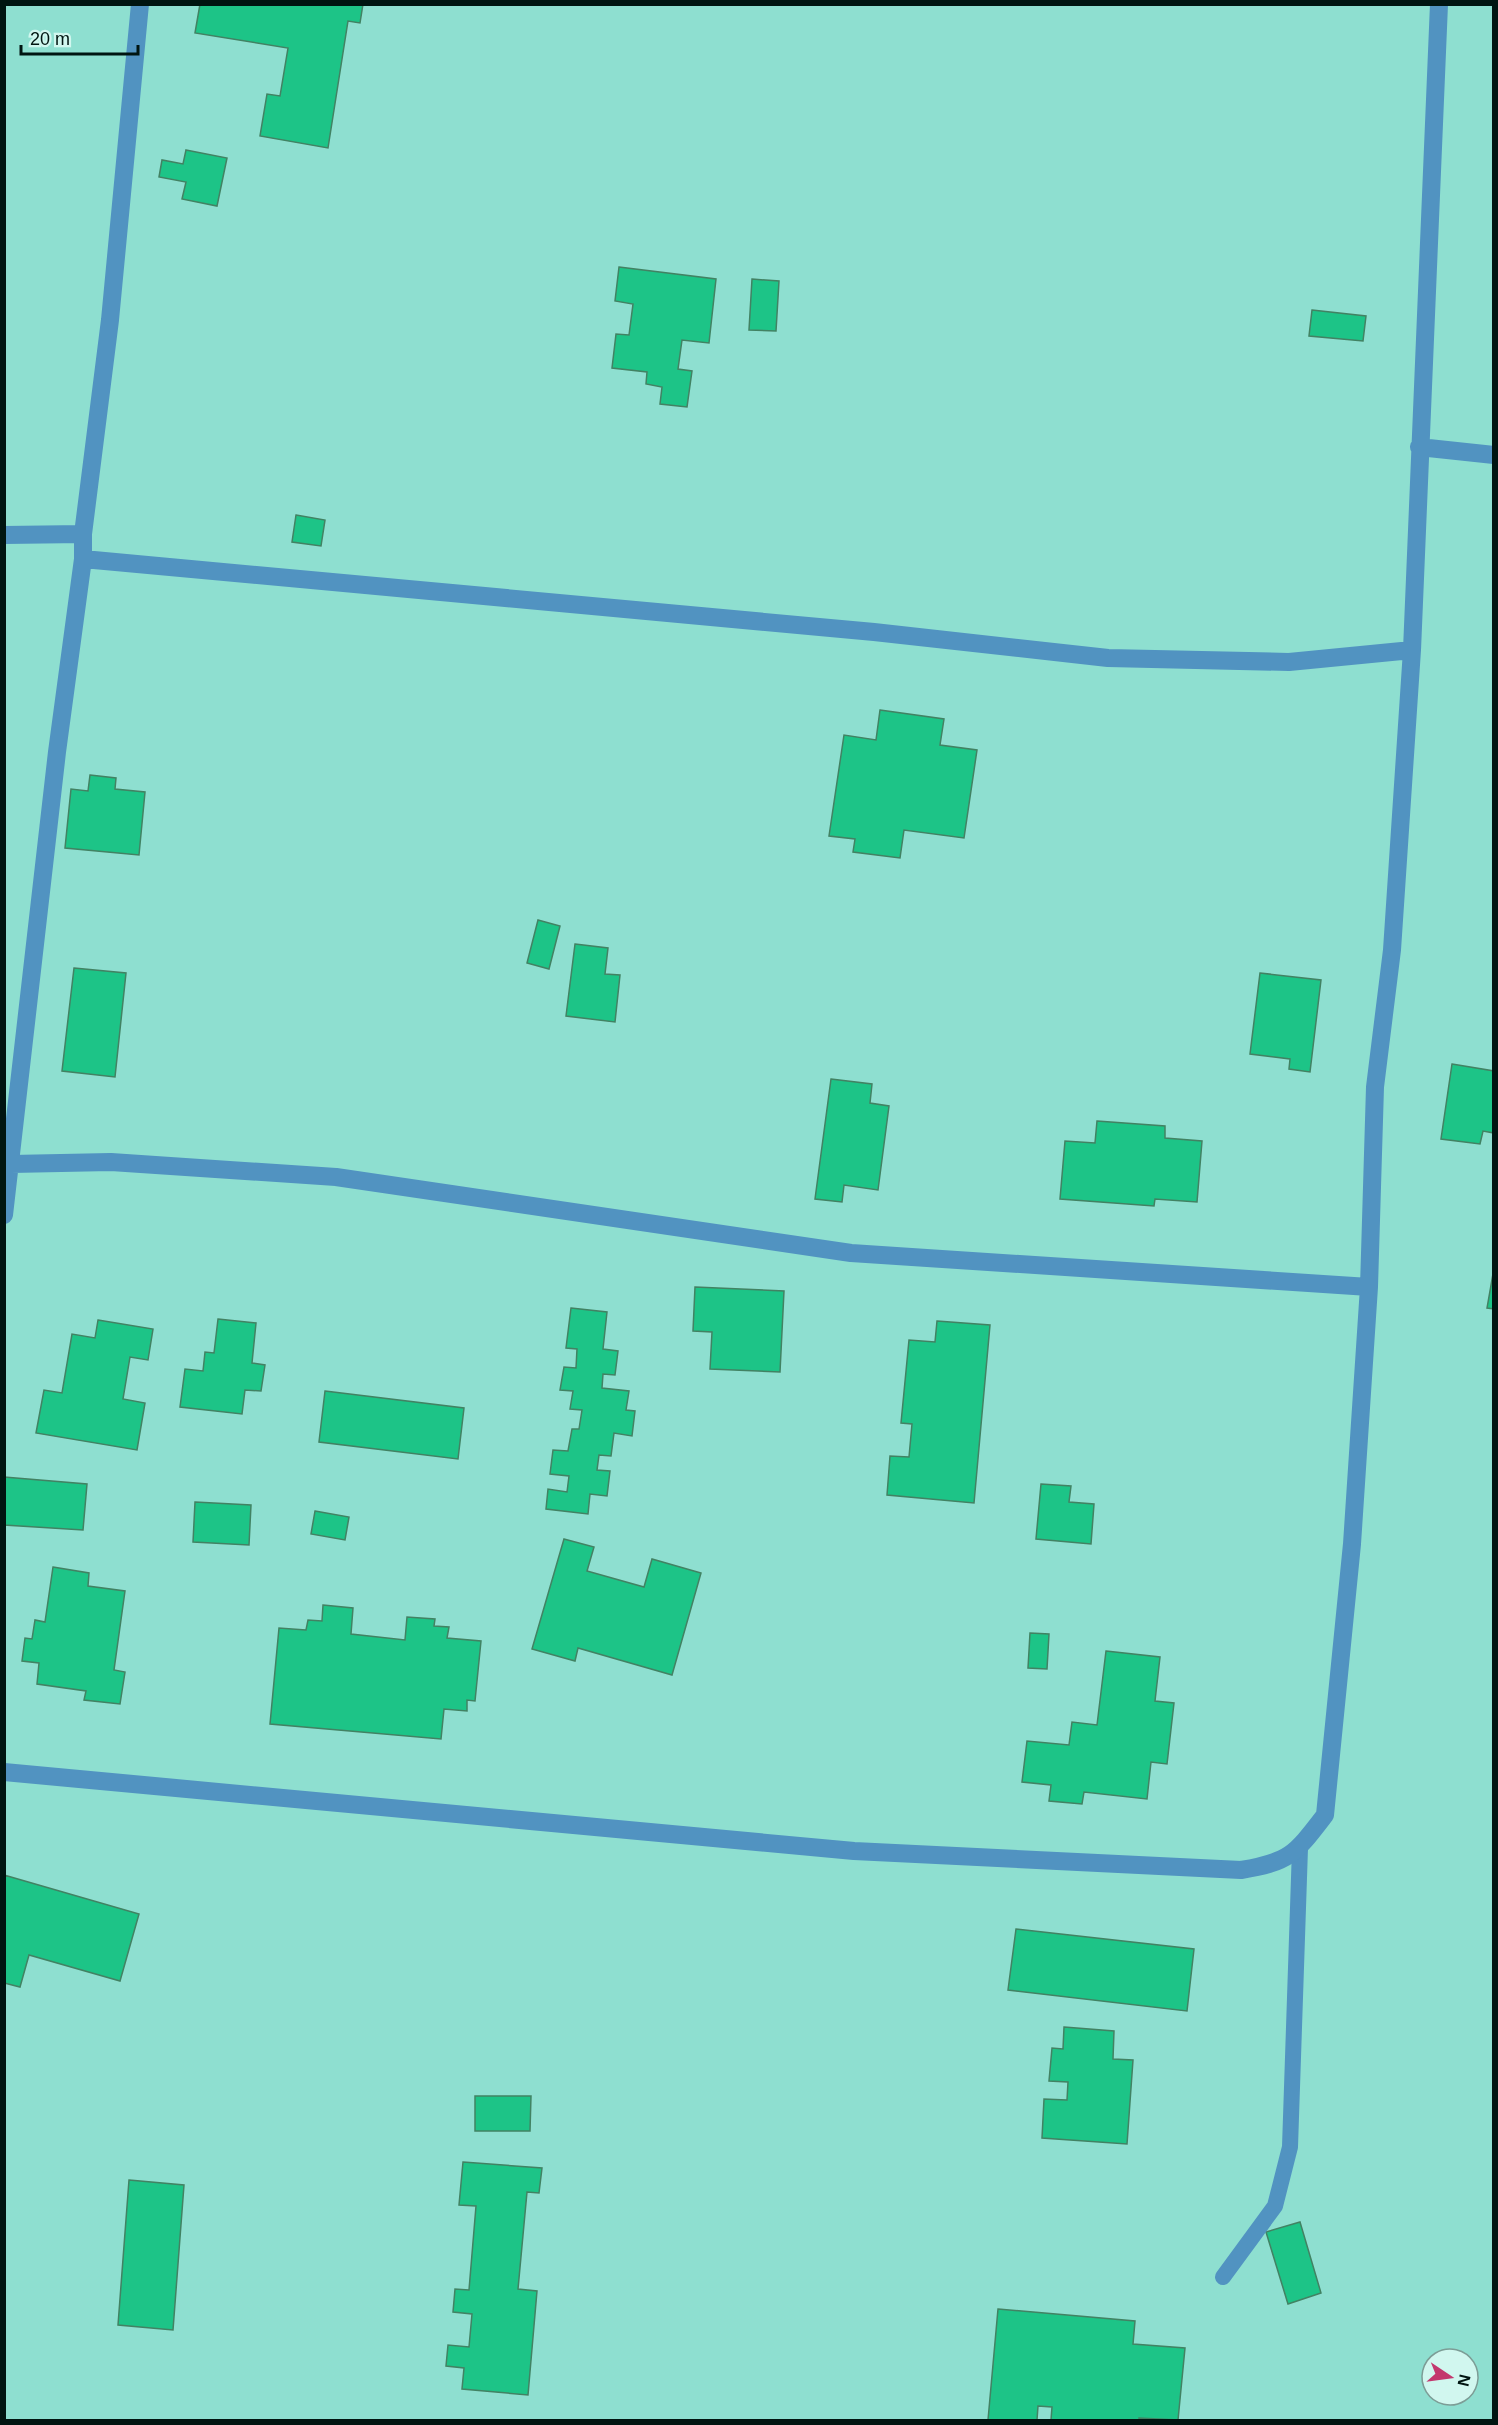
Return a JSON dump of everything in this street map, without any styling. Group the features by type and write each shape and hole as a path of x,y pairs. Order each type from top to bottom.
{"street":[{"path":"4,1215 57,752 83,559 83,534 110,320 140,4"},
{"path":"4,1772 854,1851 1241,1870 1274,1865 1300,1848 1325,1815 1346,1618 1369,1287 1375,1087 1392,950 1412,650 1438,4"},
{"path":"1419,447 1494,455"},
{"path":"4,535 83,534"},
{"path":"83,559 874,632 1108,658 1289,662 1412,650"},
{"path":"11,1164 111,1162 336,1177 851,1253 1369,1287"}],"lane":[{"path":"1223,2277 1275,2206 1290,2147 1300,1848"}],"building":[{"path":"200,4 363,4 360,23 348,21 328,148 260,136 267,94 280,96 288,48 195,33"},
{"path":"186,150 227,158 217,206 182,199 186,182 159,177 162,160 183,164"},
{"path":"619,267 716,279 709,343 682,340 678,369 692,371 687,407 660,404 662,387 646,384 647,372 612,368 616,334 629,335 633,304 615,301"},
{"path":"752,279 779,281 776,331 749,330"},
{"path":"1312,310 1366,316 1363,341 1309,336"},
{"path":"296,515 325,520 321,546 292,542"},
{"path":"880,710 944,719 940,745 977,750 964,838 904,830 900,858 853,852 855,839 829,836 844,735 876,740"},
{"path":"90,775 116,778 115,789 145,792 139,855 65,848 71,789 88,791"},
{"path":"538,920 560,926 549,969 527,963"},
{"path":"575,944 608,948 605,974 620,975 615,1022 566,1016"},
{"path":"74,968 126,973 115,1077 62,1071"},
{"path":"1260,973 1321,980 1310,1072 1289,1069 1290,1059 1250,1054"},
{"path":"1452,1064 1494,1071 1494,1133 1483,1131 1480,1144 1441,1139"},
{"path":"831,1079 872,1084 870,1103 889,1106 878,1190 844,1185 842,1202 815,1199"},
{"path":"1097,1121 1165,1126 1165,1138 1202,1141 1197,1202 1155,1199 1154,1206 1060,1199 1065,1141 1095,1143"},
{"path":"1494,1268 1494,1309 1487,1308"},
{"path":"695,1287 784,1291 780,1372 710,1369 712,1332 693,1331"},
{"path":"571,1308 607,1312 603,1349 618,1351 615,1375 603,1374 602,1388 629,1391 626,1410 635,1411 632,1436 614,1433 611,1456 599,1455 597,1470 610,1471 607,1496 590,1494 588,1514 546,1509 548,1489 567,1492 569,1476 550,1474 553,1450 568,1451 572,1429 579,1429 582,1410 570,1409 573,1391 560,1390 564,1367 576,1368 577,1349 566,1348"},
{"path":"218,1319 256,1323 252,1363 265,1365 261,1391 245,1390 242,1414 180,1407 185,1369 203,1371 205,1352 214,1353"},
{"path":"98,1320 153,1329 148,1360 130,1357 123,1399 145,1403 137,1450 36,1433 44,1390 62,1393 72,1334 95,1338"},
{"path":"937,1321 990,1325 974,1503 887,1495 890,1456 909,1457 912,1424 901,1423 909,1340 935,1342"},
{"path":"325,1391 464,1408 458,1459 319,1442"},
{"path":"4,1477 87,1484 83,1530 4,1525"},
{"path":"1041,1484 1071,1486 1069,1502 1094,1504 1091,1544 1036,1539"},
{"path":"195,1502 251,1505 249,1545 193,1542"},
{"path":"315,1511 349,1517 345,1540 311,1534"},
{"path":"564,1539 594,1547 587,1571 644,1587 652,1559 701,1573 672,1675 578,1648 575,1661 532,1649"},
{"path":"53,1567 89,1573 88,1586 125,1591 114,1670 125,1672 120,1704 84,1700 86,1691 37,1684 39,1663 22,1661 25,1638 32,1639 35,1620 45,1622"},
{"path":"323,1605 353,1608 351,1634 405,1640 407,1617 435,1619 434,1626 449,1627 447,1638 481,1641 475,1701 467,1700 467,1711 444,1709 441,1739 270,1724 279,1628 306,1630 308,1620 322,1621"},
{"path":"1030,1633 1049,1634 1047,1669 1028,1668"},
{"path":"1106,1651 1160,1657 1155,1701 1174,1703 1167,1764 1151,1762 1147,1799 1084,1792 1082,1804 1049,1801 1051,1785 1022,1782 1027,1741 1069,1745 1072,1722 1097,1725"},
{"path":"4,1875 139,1914 120,1981 29,1955 20,1987 4,1983"},
{"path":"1016,1929 1194,1949 1187,2011 1008,1990"},
{"path":"1064,2027 1114,2031 1113,2059 1133,2060 1127,2144 1042,2138 1044,2099 1067,2100 1068,2082 1049,2081 1052,2048 1063,2049"},
{"path":"475,2096 531,2096 530,2131 475,2131"},
{"path":"463,2162 542,2168 539,2193 527,2192 518,2289 537,2291 528,2395 462,2389 464,2368 446,2366 448,2345 469,2347 472,2314 453,2312 455,2289 469,2290 476,2206 459,2205"},
{"path":"129,2180 184,2185 173,2330 118,2325"},
{"path":"1300,2222 1321,2293 1288,2304 1266,2232"},
{"path":"998,2309 1135,2321 1133,2344 1185,2348 1178,2420 1139,2418 1139,2420 1051,2420 1052,2407 1038,2406 1037,2420 988,2420"}]}
